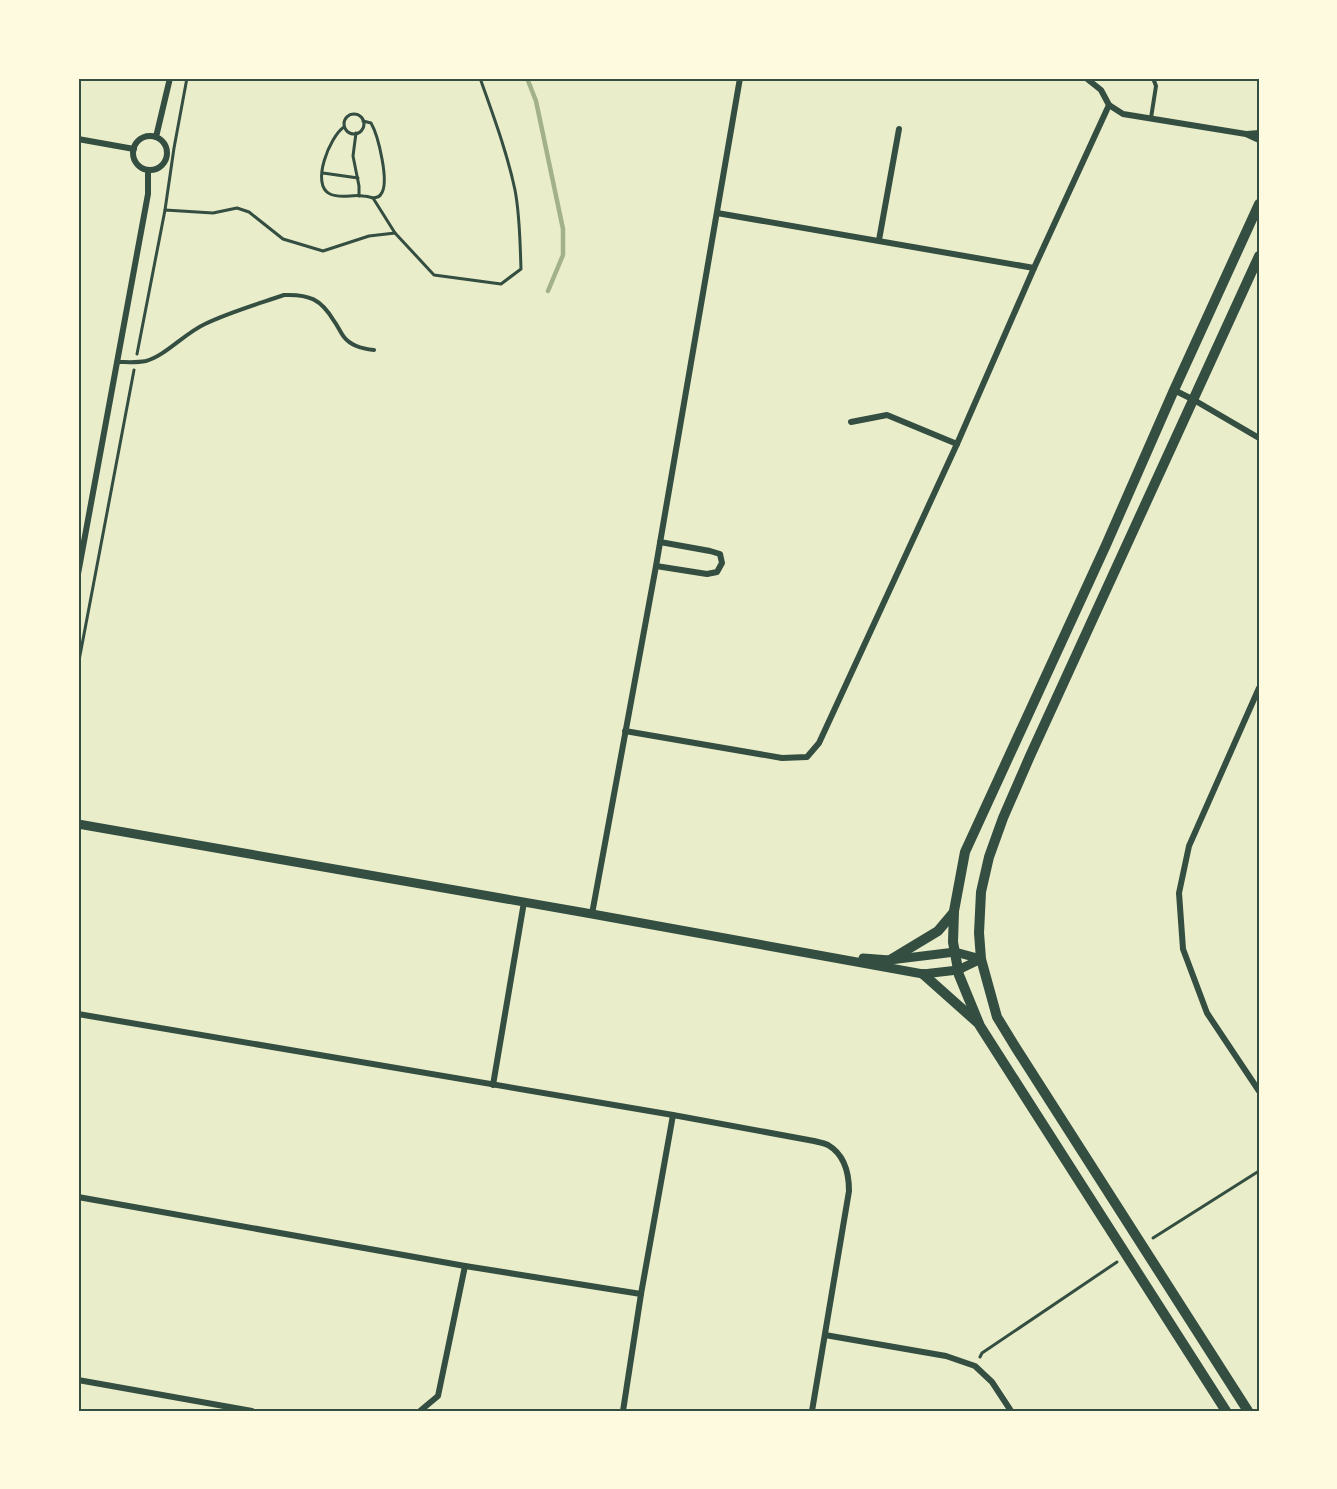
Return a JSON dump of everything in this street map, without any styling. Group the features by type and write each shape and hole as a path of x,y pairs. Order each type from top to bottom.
{"main road":[{"path":"1226,1411 980,1026 959,975 953,942 954,911 965,852 1259,204"},
{"path":"1248,1411 998,1017 981,958 979,933 981,892 989,857 1003,818 1259,256"},
{"path":"890,960 938,931 954,911"},
{"path":"923,974 980,1026"}],"street":[{"path":"156,137 170,78"},
{"path":"592,914 656,566 740,78"},
{"path":"1086,78 1101,90 1109,105 1123,114 1246,134 1259,140"},
{"path":"626,730 782,758 807,757 819,743 957,444 1109,105"},
{"path":"879,240 899,129"},
{"path":"1246,134 1259,132"},
{"path":"156,137 166,147 166,158 159,167 148,170 135,160 134,149 143,138 156,137"},
{"path":"78,139 134,149"},
{"path":"78,574 148,194 148,170"},
{"path":"717,213 1034,268"},
{"path":"1174,390 1259,438"},
{"path":"850,422 887,415 957,444"},
{"path":"656,566 707,574 717,572 722,563 720,554 660,542"},
{"path":"1259,688 1189,846 1179,892 1183,949 1207,1013 1259,1091"},
{"path":"78,824 923,974 958,970 981,958"},
{"path":"493,1085 524,902"},
{"path":"828,956 890,960 955,952 981,958"},
{"path":"78,1014 673,1115 828,1145 841,1157 849,1174 849,1191 812,1411"},
{"path":"623,1411 673,1115"},
{"path":"78,1197 465,1266 641,1294"},
{"path":"420,1411 438,1396 465,1266"},
{"path":"825,1335 946,1356 975,1366 993,1382 1011,1411"},
{"path":"78,1380 252,1411"}],"lane":[{"path":"1151,118 1156,86 1153,78"},
{"path":"117,362 148,360 195,328 211,320 284,295 309,297 321,303 328,310 345,338 362,349 374,350"}],"path":[{"path":"78,666 165,210 187,78"},
{"path":"373,198 395,233 434,275 501,284 521,269 515,191 500,135 480,78"},
{"path":"344,127 338,131 330,143 324,163 324,188 329,194 345,197 378,197 385,185 375,130 371,123 353,114 345,120 344,127 353,134 362,130 363,121"},
{"path":"356,133 353,156 359,196"},
{"path":"323,173 358,178"},
{"path":"165,210 213,213 237,208 249,212 283,239 323,251 369,236 395,233"},
{"path":"385,234 392,228"},
{"path":"1141,1245 1259,1171"},
{"path":"975,1366 982,1353 1125,1256"}],"waterway":[{"path":"527,78 536,101 563,229 563,255 548,291"}]}
